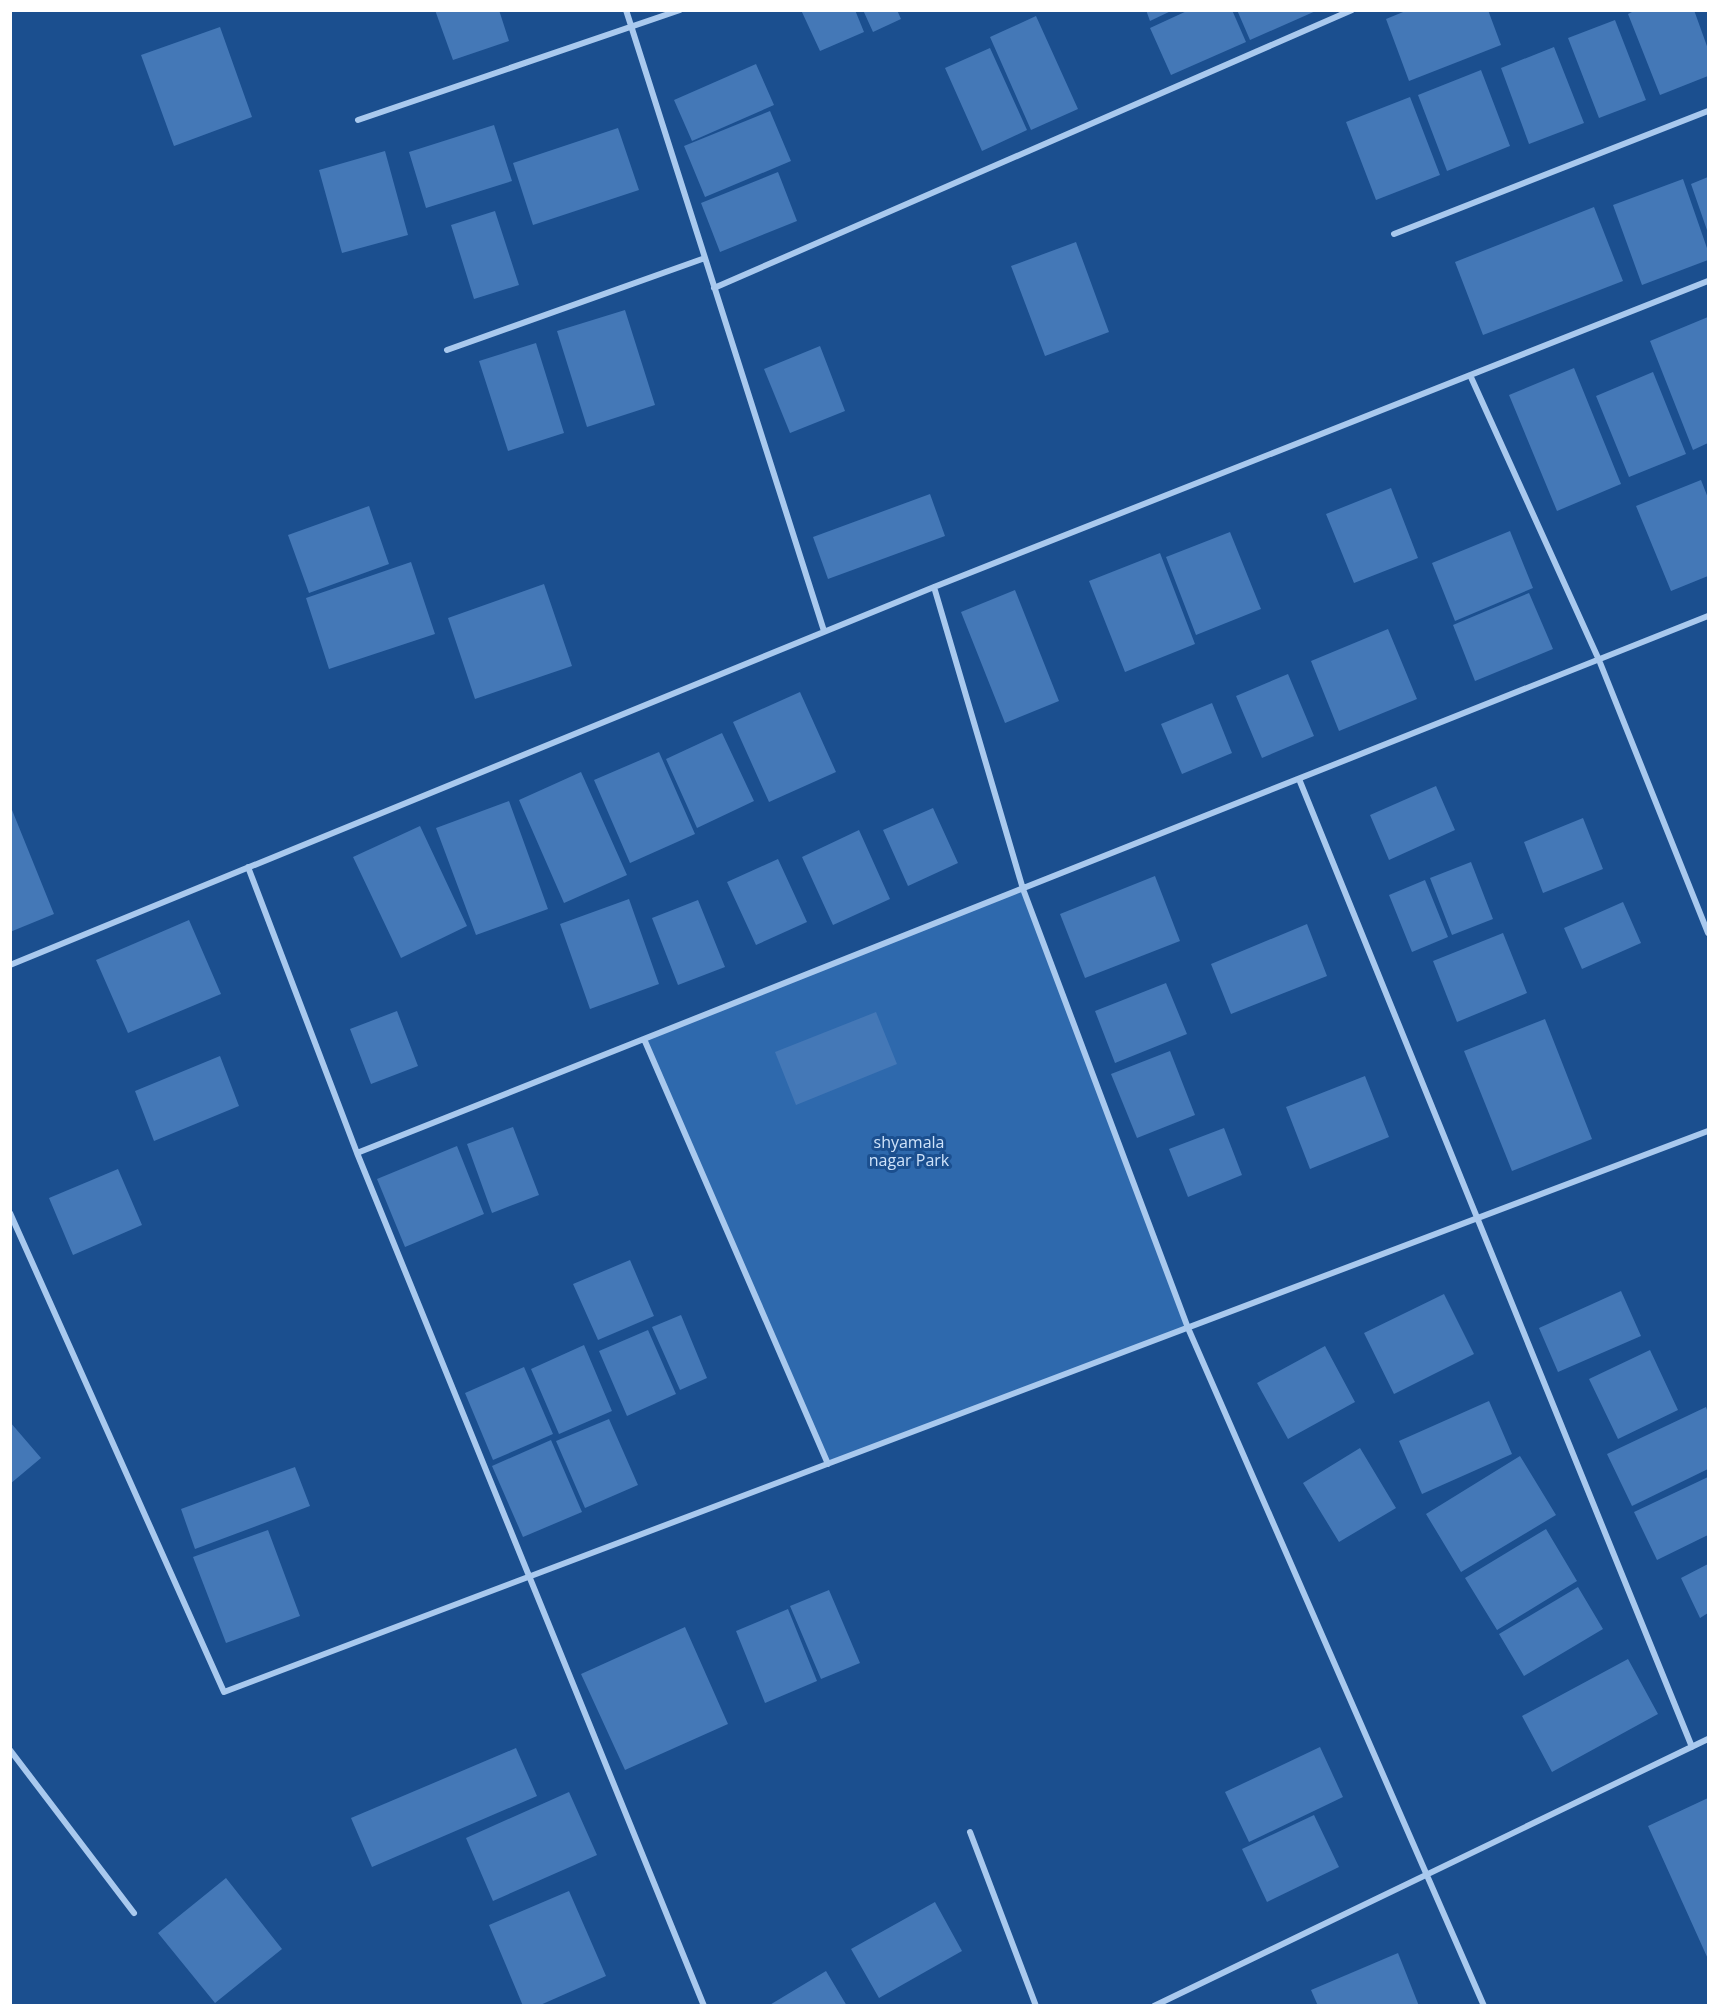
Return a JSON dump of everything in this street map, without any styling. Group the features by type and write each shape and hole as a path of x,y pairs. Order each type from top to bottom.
{"street":[{"path":"626,10 825,631"},
{"path":"358,120 680,10"},
{"path":"714,288 1352,10"},
{"path":"1394,234 1708,111"},
{"path":"447,350 705,258"},
{"path":"10,965 934,587 1708,281"},
{"path":"1470,375 1599,660 1708,933"},
{"path":"934,587 1023,889 1188,1328 1484,2006"},
{"path":"357,1153 1708,615"},
{"path":"1299,779 1692,1747"},
{"path":"248,867 357,1153 704,2006"},
{"path":"644,1040 828,1464"},
{"path":"10,1213 224,1692 1708,1131"},
{"path":"1154,2006 1708,1738"},
{"path":"10,1750 134,1913"},
{"path":"970,1832 1036,2006"}],"green space":[{"name":"shyamala nagar Park","path":"1023,889 1188,1328 828,1464 644,1040"}],"building":[{"path":"435,10 499,10 509,41 453,60"},
{"path":"801,10 855,10 864,32 820,51"},
{"path":"863,10 897,10 901,19 873,32"},
{"path":"1146,10 1173,10 1150,21"},
{"path":"1189,10 1232,10 1246,42 1171,75 1150,28"},
{"path":"1237,10 1318,10 1250,40"},
{"path":"1408,10 1488,10 1501,45 1409,81 1386,19"},
{"path":"1636,10 1694,10 1708,49 1708,76 1660,95 1628,14"},
{"path":"1036,16 1078,109 1031,130 990,37"},
{"path":"1615,20 1646,100 1599,118 1568,38"},
{"path":"220,27 252,117 174,146 141,55"},
{"path":"1554,47 1584,123 1529,144 1501,68"},
{"path":"990,48 1027,130 982,151 945,68"},
{"path":"756,64 774,105 692,141 674,100"},
{"path":"1481,70 1510,146 1447,171 1418,95"},
{"path":"1410,97 1440,175 1376,200 1346,122"},
{"path":"770,111 791,161 705,197 684,146"},
{"path":"494,125 512,181 426,208 409,152"},
{"path":"618,128 639,190 533,225 513,163"},
{"path":"385,151 408,235 342,253 319,170"},
{"path":"778,172 797,221 720,252 701,203"},
{"path":"1708,177 1708,233 1691,184"},
{"path":"1683,179 1708,251 1708,260 1642,285 1613,205"},
{"path":"1594,207 1623,281 1483,335 1455,262"},
{"path":"495,211 519,285 474,299 451,225"},
{"path":"1076,242 1109,332 1045,356 1011,266"},
{"path":"625,310 655,405 587,427 557,331"},
{"path":"1708,317 1708,443 1693,450 1650,341"},
{"path":"536,343 564,433 508,451 479,361"},
{"path":"820,346 845,411 790,433 764,369"},
{"path":"1574,368 1621,484 1557,511 1509,395"},
{"path":"1653,372 1686,454 1629,477 1596,396"},
{"path":"1701,480 1708,498 1708,576 1671,591 1636,506"},
{"path":"1391,488 1418,558 1354,583 1326,514"},
{"path":"930,494 945,536 828,579 813,537"},
{"path":"369,506 389,564 309,593 288,535"},
{"path":"1510,531 1533,588 1455,621 1432,563"},
{"path":"1230,532 1261,609 1196,635 1166,557"},
{"path":"1160,553 1195,644 1125,672 1089,581"},
{"path":"411,562 435,634 329,669 306,598"},
{"path":"544,584 572,666 475,699 448,618"},
{"path":"1015,590 1059,701 1005,723 961,612"},
{"path":"1529,593 1553,649 1475,681 1453,625"},
{"path":"1388,629 1417,699 1339,731 1311,661"},
{"path":"1288,674 1314,736 1262,758 1236,696"},
{"path":"800,692 836,772 769,802 733,722"},
{"path":"1212,703 1232,753 1182,774 1161,724"},
{"path":"722,733 754,801 697,828 666,759"},
{"path":"659,752 695,834 630,863 594,780"},
{"path":"581,772 627,875 564,903 519,800"},
{"path":"1436,786 1455,830 1389,860 1370,815"},
{"path":"509,801 548,909 476,935 436,828"},
{"path":"10,805 54,914 10,932"},
{"path":"933,808 958,863 908,886 883,830"},
{"path":"1583,818 1603,869 1543,893 1524,842"},
{"path":"420,826 467,926 401,958 353,857"},
{"path":"859,830 890,899 833,925 802,857"},
{"path":"778,859 807,922 756,945 727,882"},
{"path":"1471,862 1493,919 1452,935 1430,878"},
{"path":"1155,876 1180,941 1085,978 1060,914"},
{"path":"1425,880 1448,937 1412,952 1389,895"},
{"path":"629,899 659,984 590,1009 560,924"},
{"path":"698,900 725,967 678,985 652,918"},
{"path":"1623,902 1641,943 1582,969 1564,928"},
{"path":"189,920 221,994 128,1033 96,960"},
{"path":"1307,924 1327,976 1231,1014 1211,964"},
{"path":"1503,933 1527,993 1457,1022 1433,961"},
{"path":"1166,983 1187,1034 1115,1063 1095,1011"},
{"path":"397,1011 418,1066 371,1084 350,1029"},
{"path":"876,1012 897,1064 796,1105 775,1052"},
{"path":"1545,1019 1592,1139 1512,1171 1464,1051"},
{"path":"1170,1051 1195,1115 1137,1138 1111,1074"},
{"path":"220,1056 239,1106 154,1141 135,1091"},
{"path":"1365,1076 1389,1137 1310,1169 1286,1107"},
{"path":"513,1127 539,1195 492,1213 467,1144"},
{"path":"1224,1128 1242,1175 1188,1197 1169,1149"},
{"path":"457,1146 484,1214 405,1247 377,1179"},
{"path":"118,1169 142,1225 73,1255 49,1198"},
{"path":"630,1260 654,1316 598,1340 573,1284"},
{"path":"1621,1291 1641,1336 1558,1372 1539,1328"},
{"path":"1444,1294 1474,1354 1394,1394 1364,1333"},
{"path":"681,1315 707,1378 680,1390 652,1327"},
{"path":"648,1330 676,1394 627,1416 599,1351"},
{"path":"584,1345 612,1411 559,1434 531,1369"},
{"path":"1325,1346 1355,1402 1288,1439 1257,1383"},
{"path":"1650,1350 1678,1410 1618,1439 1589,1379"},
{"path":"524,1367 553,1434 493,1460 465,1393"},
{"path":"1489,1401 1512,1454 1422,1494 1399,1441"},
{"path":"1706,1407 1708,1413 1708,1469 1632,1506 1607,1454"},
{"path":"609,1419 638,1485 585,1508 556,1441"},
{"path":"10,1422 41,1458 10,1484"},
{"path":"551,1440 582,1512 523,1537 492,1466"},
{"path":"1360,1448 1396,1508 1339,1542 1303,1483"},
{"path":"1520,1456 1556,1515 1461,1572 1426,1514"},
{"path":"295,1467 310,1506 195,1549 181,1509"},
{"path":"1708,1477 1708,1535 1657,1560 1634,1512"},
{"path":"1546,1529 1577,1581 1497,1630 1465,1578"},
{"path":"268,1530 300,1616 226,1643 193,1557"},
{"path":"1708,1564 1708,1613 1700,1618 1681,1578"},
{"path":"1578,1587 1603,1629 1524,1676 1499,1634"},
{"path":"829,1590 860,1663 821,1679 790,1606"},
{"path":"788,1609 817,1681 765,1703 736,1631"},
{"path":"685,1627 728,1724 625,1770 581,1674"},
{"path":"1628,1659 1658,1714 1552,1772 1522,1716"},
{"path":"1320,1747 1343,1797 1249,1842 1225,1792"},
{"path":"516,1748 537,1796 372,1867 351,1818"},
{"path":"569,1792 597,1855 493,1901 466,1838"},
{"path":"1708,1798 1708,1959 1648,1826"},
{"path":"1314,1815 1339,1867 1267,1902 1242,1849"},
{"path":"226,1878 282,1949 215,2003 158,1933"},
{"path":"569,1891 606,1976 538,2006 523,2006 489,1925"},
{"path":"935,1902 962,1951 879,1998 851,1949"},
{"path":"1398,1953 1419,2006 1318,2006 1311,1990"},
{"path":"826,1971 847,2006 768,2006"}]}
